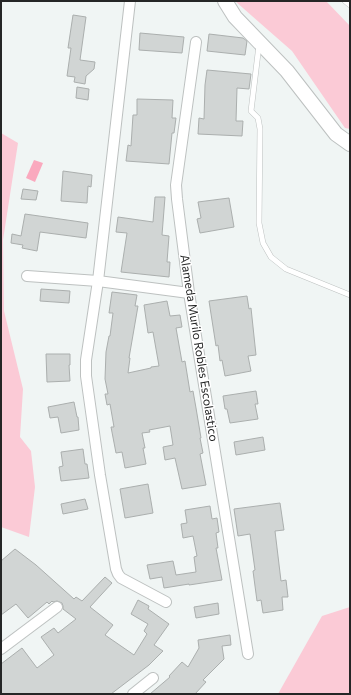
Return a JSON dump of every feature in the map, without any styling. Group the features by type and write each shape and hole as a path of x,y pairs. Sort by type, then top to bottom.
{"street":[{"path":"130,1 98,281 86,360 86,376 100,475 116,569 121,578 166,602"},
{"path":"225,1 235,17 287,72 336,134 350,144"},
{"name":"Alameda Murilo Robles Escolastico","path":"196,42 176,185 177,199 190,293 248,654"},
{"path":"27,276 98,281 190,293"},
{"path":"1,649 57,607"},
{"path":"133,694 153,678"}],"lane":[{"path":"345,1 350,5"},
{"path":"259,42 251,111 258,118 260,128 259,223 263,243 271,257 286,269 350,295"}],"shaded area":[{"path":"235,1 326,1 350,26 350,129 345,128 292,51"},
{"path":"1,133 18,143 3,240 4,311 23,389 20,437 31,451 35,487 29,537 1,527"},
{"path":"34,160 43,163 35,182 26,178"},
{"path":"350,607 350,694 278,694 322,616"}],"building":[{"path":"73,15 86,17 80,60 95,62 94,69 86,76 85,84 74,82 75,77 67,76 71,48 68,48"},
{"path":"140,33 184,37 182,53 139,50"},
{"path":"209,34 243,38 247,41 245,55 207,51"},
{"path":"207,70 251,74 249,89 237,88 236,121 243,121 242,136 198,134 199,118 204,119"},
{"path":"77,87 89,89 88,100 76,98"},
{"path":"137,99 173,100 172,118 176,118 174,133 172,133 169,164 126,161 128,145 131,146 133,115 137,115"},
{"path":"63,171 92,175 91,187 88,186 87,203 61,201"},
{"path":"23,189 38,191 36,200 21,199"},
{"path":"155,197 165,197 162,235 169,236 167,262 170,262 169,277 121,272 127,233 116,232 118,217 153,222"},
{"path":"229,198 234,227 200,233 197,219 201,218 198,202"},
{"path":"25,214 88,223 86,238 40,232 37,251 22,248 23,245 11,243 12,234 21,236"},
{"path":"41,289 70,291 69,303 40,301"},
{"path":"112,292 137,295 135,306 138,306 129,358 128,373 159,366 153,332 148,333 144,305 167,301 170,316 180,315 182,327 176,328 182,362 185,361 190,392 193,391 203,453 200,454 206,485 182,489 175,458 165,460 163,447 173,445 170,426 149,430 150,432 142,433 146,464 125,468 122,452 116,453 111,427 114,427 110,404 107,405 105,394 108,394 105,379 106,352 113,313 109,313"},
{"path":"247,296 249,309 251,308 256,355 248,356 251,371 225,376 222,360 220,361 218,345 216,346 209,301"},
{"path":"46,354 70,354 70,381 47,382"},
{"path":"256,391 258,404 255,404 258,419 230,423 227,409 225,409 223,396"},
{"path":"74,402 78,417 79,430 61,433 58,417 50,418 48,407"},
{"path":"263,437 265,450 236,455 234,442"},
{"path":"83,449 89,478 61,481 59,467 63,466 61,452"},
{"path":"148,484 153,513 125,518 120,489"},
{"path":"85,499 88,509 63,514 61,504"},
{"path":"280,503 284,530 275,531 281,581 286,580 288,597 282,597 283,610 263,613 261,600 257,601 253,571 255,570 250,534 238,536 234,509"},
{"path":"210,506 212,519 217,518 219,532 216,533 218,548 216,548 222,580 164,588 162,577 150,579 147,565 173,561 176,575 196,572 194,557 197,556 193,536 183,538 181,524 187,523 185,510"},
{"path":"15,549 36,565 74,599 76,597 82,601 105,577 112,583 90,607 113,625 105,635 134,655 147,634 144,631 148,624 131,614 138,600 149,606 148,609 169,624 154,645 163,651 149,665 111,694 1,694 1,664 22,648 37,668 54,655 41,637 54,628 58,633 76,619 63,609 62,603 57,601 52,601 49,604 47,602 28,618 16,604 1,615 1,561"},
{"path":"218,603 219,614 196,618 194,607"},
{"path":"230,635 231,645 222,646 224,659 203,680 206,682 195,694 150,694 170,677 169,676 182,662 188,667 199,648 198,640"}]}
